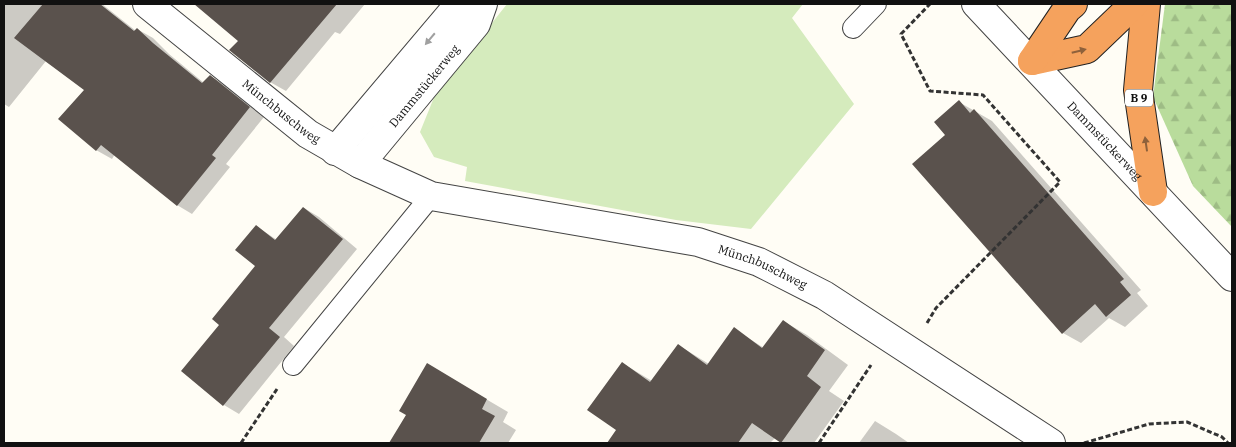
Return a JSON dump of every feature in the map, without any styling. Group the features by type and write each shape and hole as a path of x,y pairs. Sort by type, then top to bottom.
{"highway":[{"path":"1032,61 1067,9 1074,4"},
{"path":"1032,61 1087,49 1134,4"},
{"name":"B 9","path":"1146,4 1138,90 1153,192"}],"street":[{"name":"Münchbuschweg","path":"147,4 308,134 360,164 431,196 698,242 759,262 824,294 1051,443"},
{"name":"Dammstückerweg","path":"335,151 455,9 463,4"},
{"name":"Dammstückerweg","path":"360,164 476,24 483,4"},
{"name":"Dammstückerweg","path":"976,4 1032,61 1232,277"}],"lane":[{"path":"853,28 876,4"},
{"path":"293,365 431,196"}],"path":[{"path":"819,443 899,344 1060,182 982,95 930,91 901,34 930,4"},
{"path":"241,443 293,365"},
{"path":"1084,443 1149,424 1187,422 1222,437 1228,443"}],"green space":[{"path":"507,4 803,4 792,18 854,104 751,229 676,220 465,181 467,167 434,157 420,132 435,95"},
{"path":"1165,4 1232,4 1232,227 1193,186 1153,97"}],"building":[{"path":"43,4 100,4 134,31 137,28 202,83 210,75 250,107 212,155 216,158 177,206 101,145 96,151 58,119 84,90 14,38"},
{"path":"194,4 337,4 270,83 229,50 238,41"},
{"path":"959,100 970,113 974,109 1124,279 1120,282 1131,295 1106,317 1095,304 1062,334 912,164 945,135 934,122"},
{"path":"303,207 343,239 269,328 280,337 223,406 181,371 219,325 212,319 255,266 235,250 256,225 275,240"},
{"path":"783,320 825,350 807,376 821,387 781,443 752,423 738,443 607,443 616,430 587,410 622,362 650,382 678,344 707,365 734,327 762,348"},
{"path":"427,363 487,399 482,409 495,416 479,443 389,443 406,415 399,411"}]}
